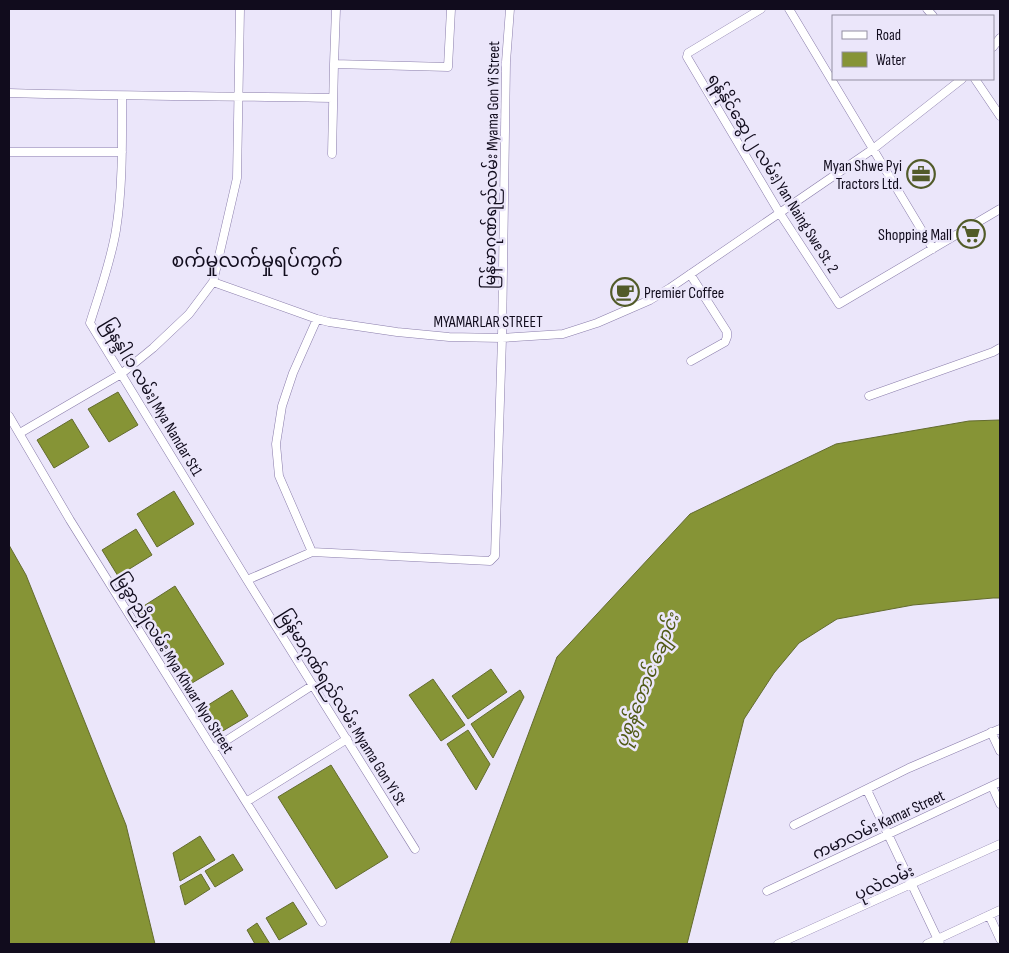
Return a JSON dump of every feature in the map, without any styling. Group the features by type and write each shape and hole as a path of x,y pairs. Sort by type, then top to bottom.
{"street":[{"path":"20,434 121,374 153,348 189,314 213,282 237,178 240,9"},
{"path":"332,154 336,9"},
{"path":"334,64 448,67 451,9"},
{"name":"မြန်မာဂုဏ်ရည်လမ်း Myama Gon Yi Street","path":"312,552 490,561 495,556 502,338 506,62 510,9"},
{"name":"ရန်နိုင်ဆွေ (၂ လမ်း) Yan Naing Swe St. 2","path":"760,9 688,54 687,57 779,212 839,304 933,249"},
{"path":"789,9 933,249 1000,209"},
{"path":"995,48 1000,38"},
{"name":"MYAMARLAR STREET","path":"213,282 317,319 397,332 449,337 502,338 563,334 597,323 650,300 872,149 961,80"},
{"path":"976,80 1000,116"},
{"path":"9,93 333,98"},
{"name":"မြနန္ဒါ (၁ လမ်း) Mya Nandar St1","path":"122,96 121,187 115,232 90,323 247,580"},
{"path":"9,152 122,152"},
{"path":"690,274 727,332 725,342 691,361"},
{"path":"247,580 312,552 279,476 276,444 282,406 293,373 317,319"},
{"path":"869,396 1000,348"},
{"name":"မြခွာညိုလမ်း Mya Khwar Nyo Street","path":"9,416 70,520 322,922"},
{"name":"မြန်မာဂုဏ်ရည်လမ်း Myama Gon Yi St","path":"247,580 415,849"},
{"path":"213,749 313,685"},
{"path":"794,825 909,768 1000,729"},
{"path":"991,732 1000,751"},
{"path":"246,802 347,739"},
{"name":"ကမာလမ်း Kamar Street","path":"767,891 1000,782"},
{"path":"992,786 1000,804"},
{"path":"867,790 939,942"},
{"name":"ပုလဲလမ်း","path":"778,944 1000,844"},
{"path":"927,944 939,942 1000,910"},
{"path":"989,915 1000,939"}],"water":[{"path":"118,392 138,425 109,442 88,409"},
{"path":"72,419 89,447 54,468 37,440"},
{"name":"ပုစွန်တောင် ချောင်း","path":"1000,420 1000,598 913,605 837,619 799,643 774,673 744,719 687,944 450,944 557,657 690,514 836,444 969,421"},
{"path":"174,491 194,524 157,547 137,514"},
{"path":"136,529 152,555 118,576 102,550"},
{"path":"9,545 26,575 126,825 155,944 9,944"},
{"path":"175,586 224,664 187,686 139,609"},
{"path":"491,669 507,692 468,719 452,696"},
{"path":"433,679 465,725 441,741 409,695"},
{"path":"232,690 248,716 221,732 205,707"},
{"path":"520,690 524,697 493,758 471,724"},
{"path":"468,730 490,764 476,790 447,744"},
{"path":"331,765 388,857 336,889 278,797"},
{"path":"200,836 215,860 180,881 173,853"},
{"path":"233,854 243,870 215,887 205,871"},
{"path":"201,874 210,889 185,905 180,886"},
{"path":"293,902 307,924 279,940 266,918"},
{"path":"257,923 270,944 255,944 247,930"}],"place":[{"name":"Myan Shwe Pyi Tractors Ltd.","path":"921,174"},
{"name":"Shopping Mall","path":"971,234"},
{"name":"Premier Coffee","path":"625,292"}],"district":[{"name":"စက်မှုလက်မှုရပ်ကွက်","path":"257,260"}]}
